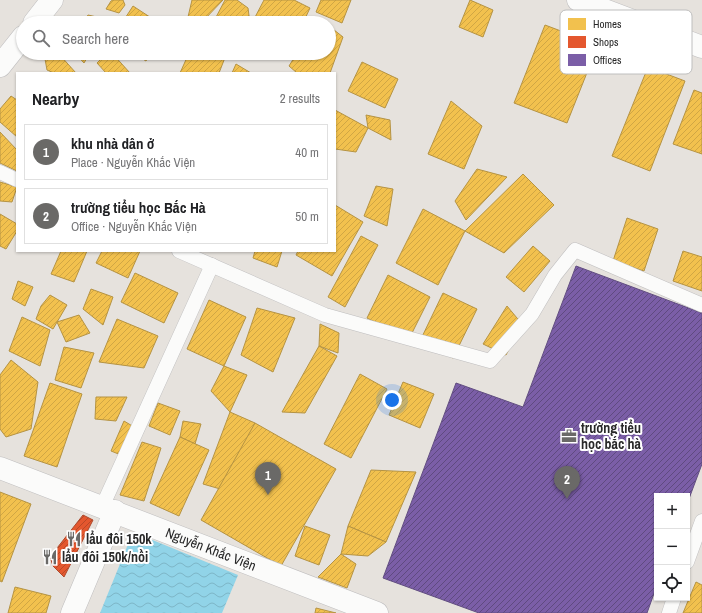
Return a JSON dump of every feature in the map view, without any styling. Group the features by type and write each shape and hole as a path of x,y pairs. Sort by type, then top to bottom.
{"street":[{"path":"39,16 52,0"},
{"path":"578,0 604,10"},
{"path":"692,43 702,47"},
{"path":"0,66 16,46"},
{"name":"Nguyễn Khắc Viện","path":"0,468 377,613"},
{"path":"72,613 109,509"}],"lane":[{"path":"0,172 16,180"},
{"path":"181,252 325,315 490,361 532,314 555,275 575,250 702,305"},
{"path":"109,509 212,265"},
{"path":"690,554 702,521"},
{"path":"669,613 673,601"}],"water":[{"path":"133,532 238,575 222,613 100,613"}],"building: Homes":[{"path":"113,0 123,0 125,5 119,13 106,9"},
{"path":"192,0 223,0 208,16 188,16"},
{"path":"225,0 237,0 248,8 249,16 217,16"},
{"path":"264,0 294,0 310,8 306,16 256,16"},
{"path":"321,0 351,0 342,23 336,20 336,16 325,16 316,12"},
{"path":"470,0 493,10 483,37 459,27"},
{"path":"133,6 148,16 127,16"},
{"path":"545,25 560,31 560,74 586,74 567,123 514,103"},
{"path":"336,32 343,37 336,56"},
{"path":"45,60 64,60 75,72 52,72 47,70"},
{"path":"100,60 118,60 129,72 105,72 97,63"},
{"path":"186,60 224,60 219,72 180,72"},
{"path":"293,60 335,60 330,72 296,72 289,66"},
{"path":"362,62 398,79 385,108 348,91"},
{"path":"236,64 249,72 232,72"},
{"path":"645,74 666,74 685,81 650,171 612,156"},
{"path":"694,90 702,93 702,154 673,144"},
{"path":"11,96 16,99 16,136 0,122 0,109"},
{"path":"451,101 482,126 464,169 428,154"},
{"path":"336,111 368,128 356,152 336,149"},
{"path":"366,115 390,120 391,140 368,128"},
{"path":"0,132 16,149 16,171 0,163"},
{"path":"477,169 507,177 466,220 455,201"},
{"path":"523,174 554,205 504,253 465,231"},
{"path":"0,182 16,187 12,202 0,201"},
{"path":"376,186 393,189 387,226 364,216"},
{"path":"336,206 363,222 332,276 296,255 298,252 336,252"},
{"path":"423,209 465,231 438,285 396,263"},
{"path":"0,214 16,223 16,233 6,249 0,246"},
{"path":"627,218 658,229 644,271 613,261"},
{"path":"361,236 378,245 345,307 328,297"},
{"path":"533,246 550,261 524,292 506,277"},
{"path":"683,251 702,257 702,291 673,281"},
{"path":"61,252 87,252 74,282 51,274"},
{"path":"102,252 140,252 128,278 96,263"},
{"path":"255,252 282,252 277,267 253,258"},
{"path":"135,273 178,293 164,323 121,302"},
{"path":"388,275 430,297 409,339 367,318"},
{"path":"18,281 33,287 25,306 12,299"},
{"path":"91,289 113,297 103,325 83,309"},
{"path":"443,293 477,309 453,358 420,341"},
{"path":"50,295 67,305 53,329 36,319 41,306"},
{"path":"209,300 246,317 224,366 187,349"},
{"path":"507,306 522,324 506,355 483,344"},
{"path":"257,308 295,318 273,372 241,355"},
{"path":"79,315 90,333 66,342 57,322"},
{"path":"22,317 50,330 40,366 9,351"},
{"path":"117,319 158,336 144,368 99,362"},
{"path":"320,324 339,333 338,353 319,346"},
{"path":"319,346 337,356 305,413 282,412"},
{"path":"64,347 94,353 81,388 55,380"},
{"path":"11,360 38,382 31,429 6,437 0,429 0,375"},
{"path":"224,366 247,375 230,412 211,391"},
{"path":"360,374 387,389 351,458 324,444"},
{"path":"403,382 434,394 420,428 389,415"},
{"path":"50,383 82,394 57,467 24,456"},
{"path":"96,397 127,397 116,421 95,419"},
{"path":"158,403 180,411 170,435 149,426"},
{"path":"230,412 255,423 234,493 203,484"},
{"path":"124,421 134,427 121,455 111,451"},
{"path":"183,421 201,424 195,444 180,437"},
{"path":"255,423 336,469 281,566 201,520"},
{"path":"180,437 209,450 179,516 150,503"},
{"path":"142,442 161,448 144,501 120,495"},
{"path":"371,470 416,472 386,542 348,526"},
{"path":"0,492 31,504 2,582 0,581"},
{"path":"305,526 330,535 319,565 295,556"},
{"path":"348,526 386,542 368,556 341,554"},
{"path":"341,554 356,564 347,588 318,577"},
{"path":"696,582 702,585 702,613 683,613 688,601 690,601 690,596"},
{"path":"15,587 51,596 46,613 8,613"},
{"path":"316,608 336,613 315,613"}],"building: Shops":[{"name":"lẩu đôi 150k","path":"83,515 93,520 64,577 53,566 50,557"}],"building: Offices":[{"name":"trường tiểu học bắc hà","path":"576,266 702,313 702,464 690,496 690,493 654,493 654,593 647,613 479,613 383,578 456,383 523,407"}],"place":[{"name":"trường tiểu học bắc hà","path":"569,436"},
{"name":"khu nhà dân ở","path":"268,495"},
{"name":"trường tiểu học Bắc Hà","path":"567,499"},
{"name":"lẩu đôi 150k","path":"74,539"},
{"name":"lẩu đôi 150k/nồi","path":"50,557"}]}
